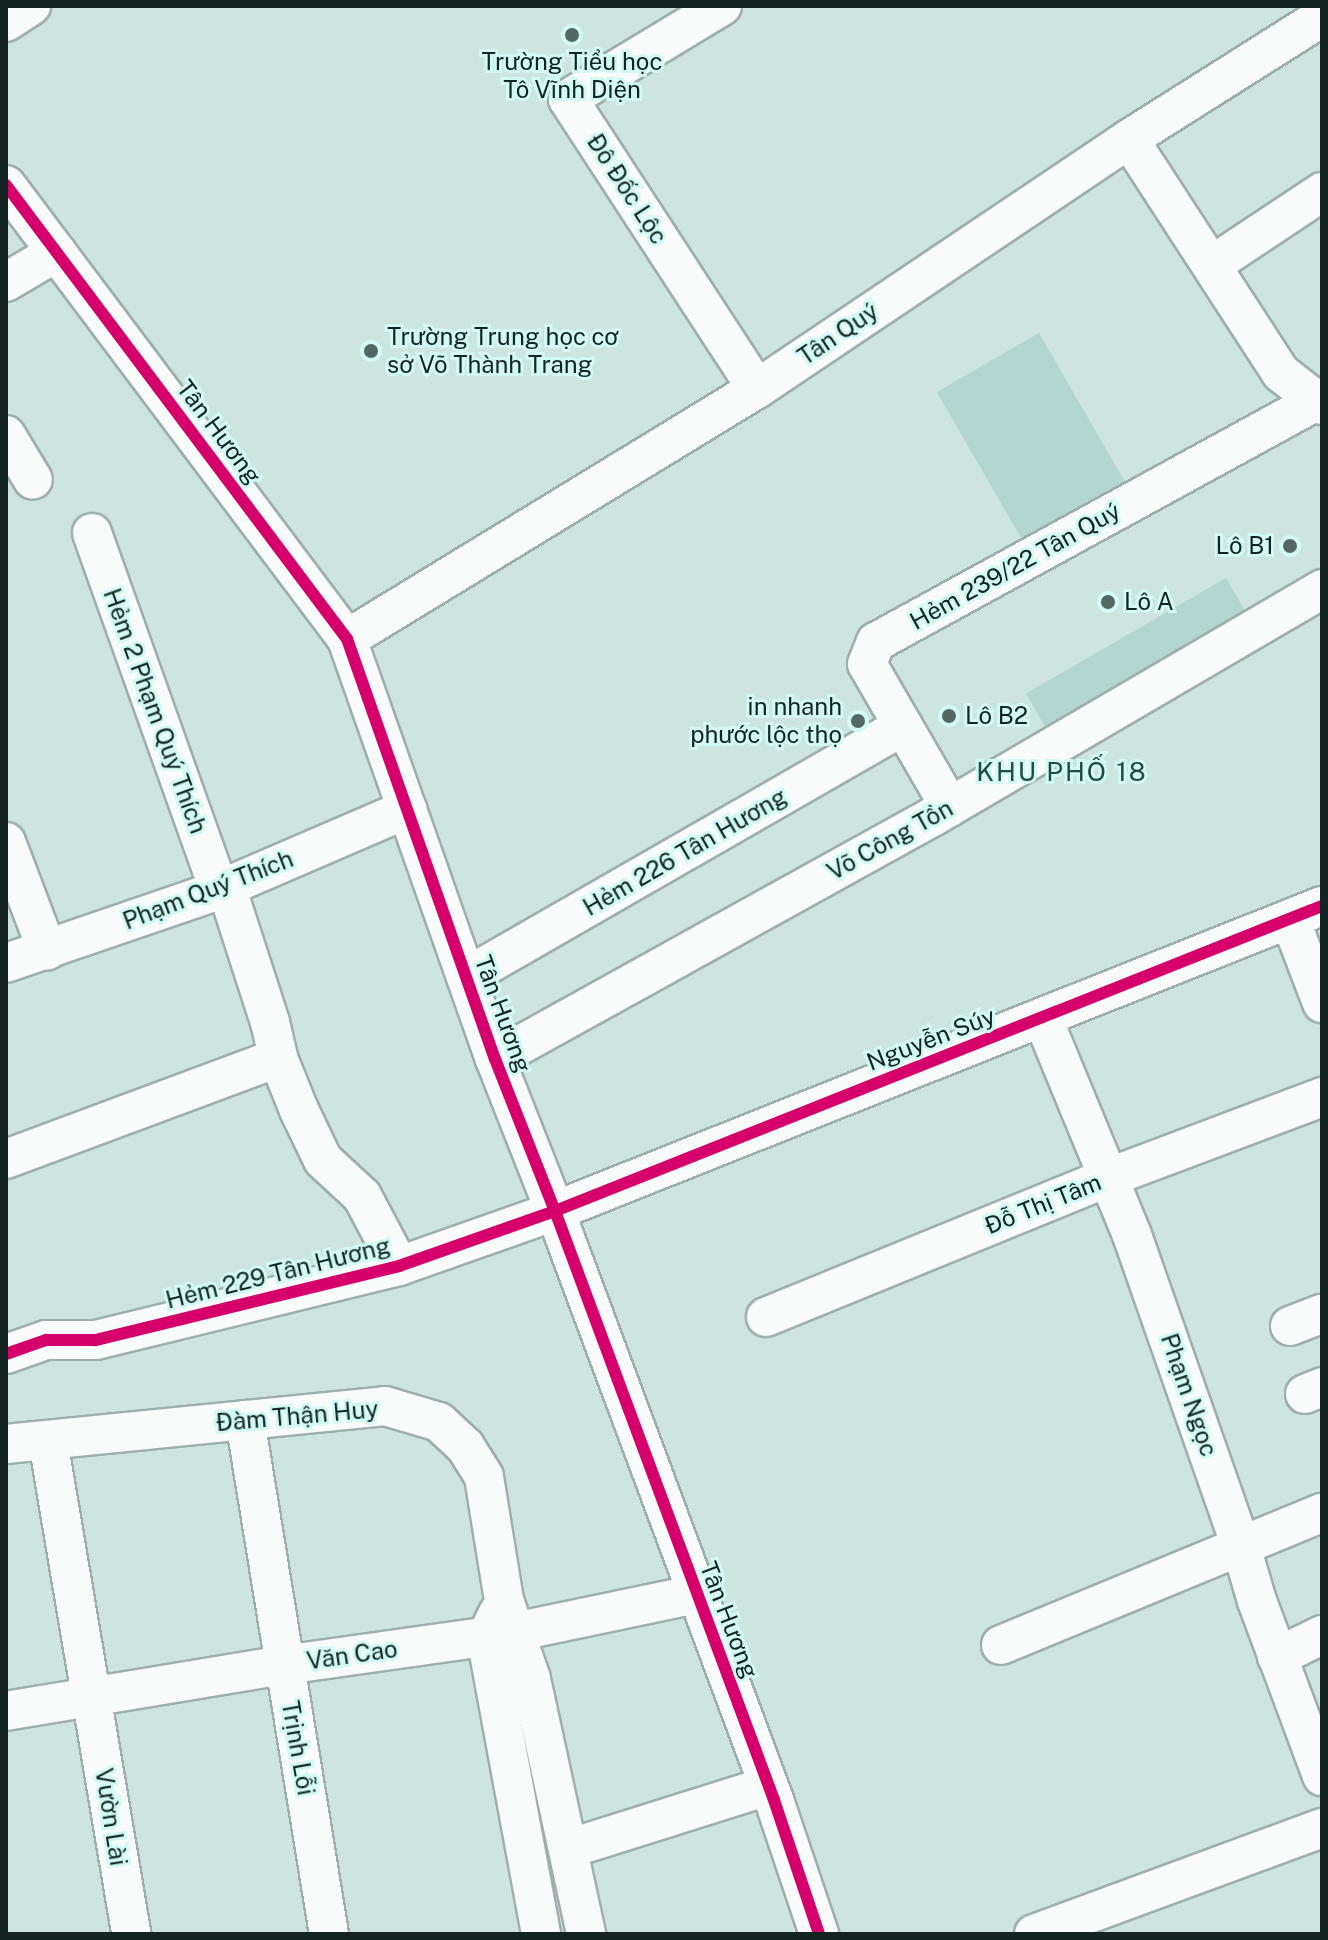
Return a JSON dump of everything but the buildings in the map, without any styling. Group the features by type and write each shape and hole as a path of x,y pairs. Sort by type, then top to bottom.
{"street":[{"path":"6,22 31,6"},
{"name":"Đô Đốc Lộc","path":"722,6 568,99 757,389"},
{"name":"Tân Quý","path":"347,639 757,389 1129,139 1322,17"},
{"path":"1129,139 1281,373 1321,401"},
{"name":"Tân Hương","path":"6,185 347,639 495,1059 555,1211 768,1786 819,1934"},
{"path":"1212,265 1322,192"},
{"path":"6,282 57,252"},
{"name":"Hẻm 239/22 Tân Quý","path":"950,807 867,664 876,642 1321,401"},
{"path":"6,435 33,480"},
{"name":"Hẻm 2 Phạm Quý Thích","path":"92,533 223,888 270,1022 278,1058 323,1160 362,1196 399,1266"},
{"name":"Võ Công Tồn","path":"495,1059 950,807 1322,589"},
{"name":"Hẻm 226 Tân Hương","path":"466,977 903,726"},
{"name":"Phạm Quý Thích","path":"6,963 223,888 407,809"},
{"path":"6,842 47,950"},
{"path":"1306,912 1322,1003"},
{"name":"Nguyễn Súy","path":"555,1211 1306,912"},
{"name":"Phạm Ngọc","path":"1043,1019 1132,1235 1277,1657 1322,1776"},
{"path":"6,1159 278,1058"},
{"name":"Đỗ Thị Tâm","path":"766,1317 1107,1178 1322,1097"},
{"name":"Hẻm 229 Tân Hương","path":"6,1354 46,1340 96,1340 399,1266 555,1211"},
{"name":"Đàm Thận Huy","path":"6,1444 385,1406 439,1422 465,1446 484,1477 541,1934"},
{"name":"Trịnh Lỗi","path":"245,1420 329,1934"},
{"name":"Vườn Lài","path":"48,1441 131,1934"},
{"path":"1001,1645 1242,1549 1322,1513"},
{"name":"Văn Cao","path":"6,1711 284,1665 503,1622 696,1594"},
{"name":"Đàm Thận Huy","path":"503,1622 531,1679 586,1934"},
{"path":"1277,1657 1322,1635"},
{"path":"568,1849 768,1786"},
{"path":"1034,1934 1322,1828"}],"green space":[{"path":"1039,333 1126,484 1024,543 937,392"},
{"path":"1226,578 1249,618 1049,733 1026,694"}],"cycle path":[{"path":"6,185 347,639 495,1059 555,1211 774,1800 819,1934"},
{"path":"6,1354 46,1340 96,1340 399,1266 555,1211 1322,906"}],"place":[{"name":"Trường Tiểu học Tô Vĩnh Diện","path":"572,35"},
{"name":"Trường Trung học cơ sở Võ Thành Trang","path":"371,351"},
{"name":"Lô B1","path":"1290,546"},
{"name":"Lô A","path":"1108,602"},
{"name":"Lô B2","path":"949,716"},
{"name":"in nhanh phước lộc thọ","path":"858,721"}],"district":[{"name":"KHU PHỐ 18","path":"1062,772"}]}
